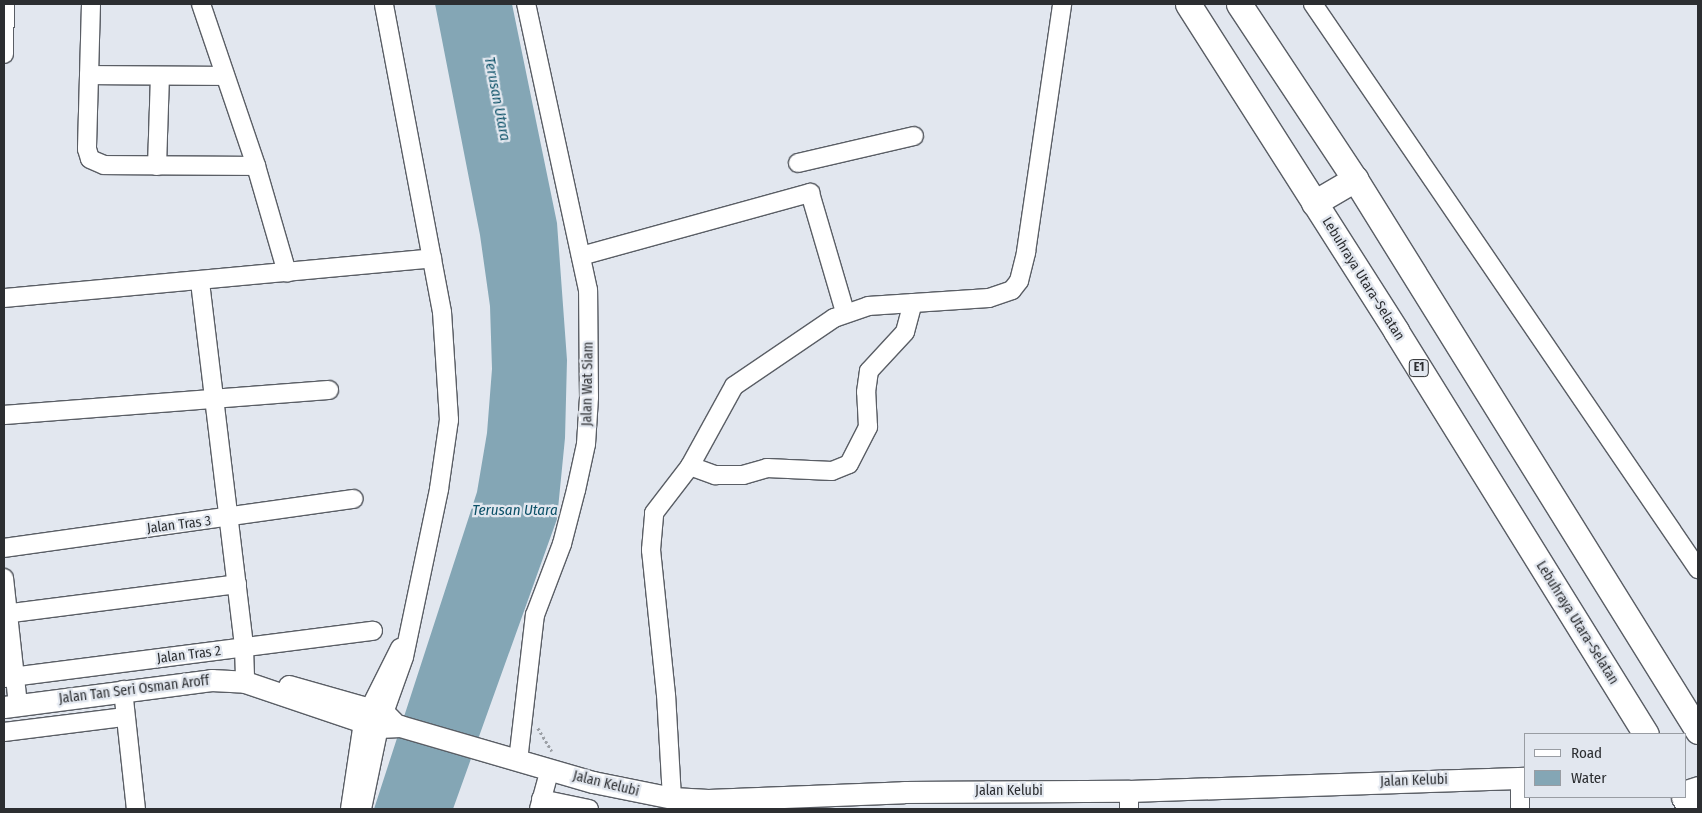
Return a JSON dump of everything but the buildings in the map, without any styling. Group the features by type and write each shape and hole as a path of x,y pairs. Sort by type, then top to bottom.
{"highway":[{"name":"Lebuhraya Utara–Selatan","path":"1188,4 1645,733"},
{"path":"1239,4 1356,179 1698,731"},
{"path":"1314,203 1356,179"},
{"path":"1685,798 1692,809"}],"main road":[{"name":"Jalan Tan Seri Osman Aroff","path":"11,706 211,680 255,685 382,720 508,758"},
{"name":"Jalan Kelubi","path":"508,758 632,791 708,805 904,792 1129,800 1523,778"}],"street":[{"path":"4,54 5,4"},
{"path":"91,4 87,156 104,165 256,166"},
{"path":"201,4 256,166 287,273"},
{"path":"362,809 382,720 406,636 439,489 449,420 447,360 432,258 384,4"},
{"name":"Jalan Wat Siam","path":"508,758 525,708 535,614 562,544 586,437 588,290 526,4"},
{"path":"672,798 652,522 660,503 690,466 734,386 845,312 913,303 995,297 1012,290 1019,281 1062,4"},
{"path":"1313,4 1698,569"},
{"path":"89,75 224,76"},
{"path":"157,166 160,76"},
{"path":"798,163 914,136"},
{"path":"581,256 810,194 845,312"},
{"path":"4,298 200,282 432,258"},
{"path":"200,282 244,648 255,685"},
{"path":"690,466 715,475 742,475 767,468 832,471 849,464 868,428 866,392 870,371 905,332 913,303"},
{"path":"4,415 330,390"},
{"name":"Jalan Tras 3","path":"4,548 230,519 354,499"},
{"path":"4,578 11,706"},
{"path":"6,614 237,584"},
{"name":"Jalan Tras 2","path":"10,677 373,631"},
{"path":"123,690 136,809"},
{"path":"4,732 125,716"},
{"path":"350,809 382,720"},
{"path":"550,769 540,804 589,809"},
{"path":"1520,809 1523,778"}],"path":[{"path":"525,708 552,752 550,769"}],"water":[{"name":"Terusan Utara","path":"435,4 512,4 557,223 567,360 565,438 557,519 453,809 374,809 477,492 487,433 492,369 490,306 480,235"}]}
